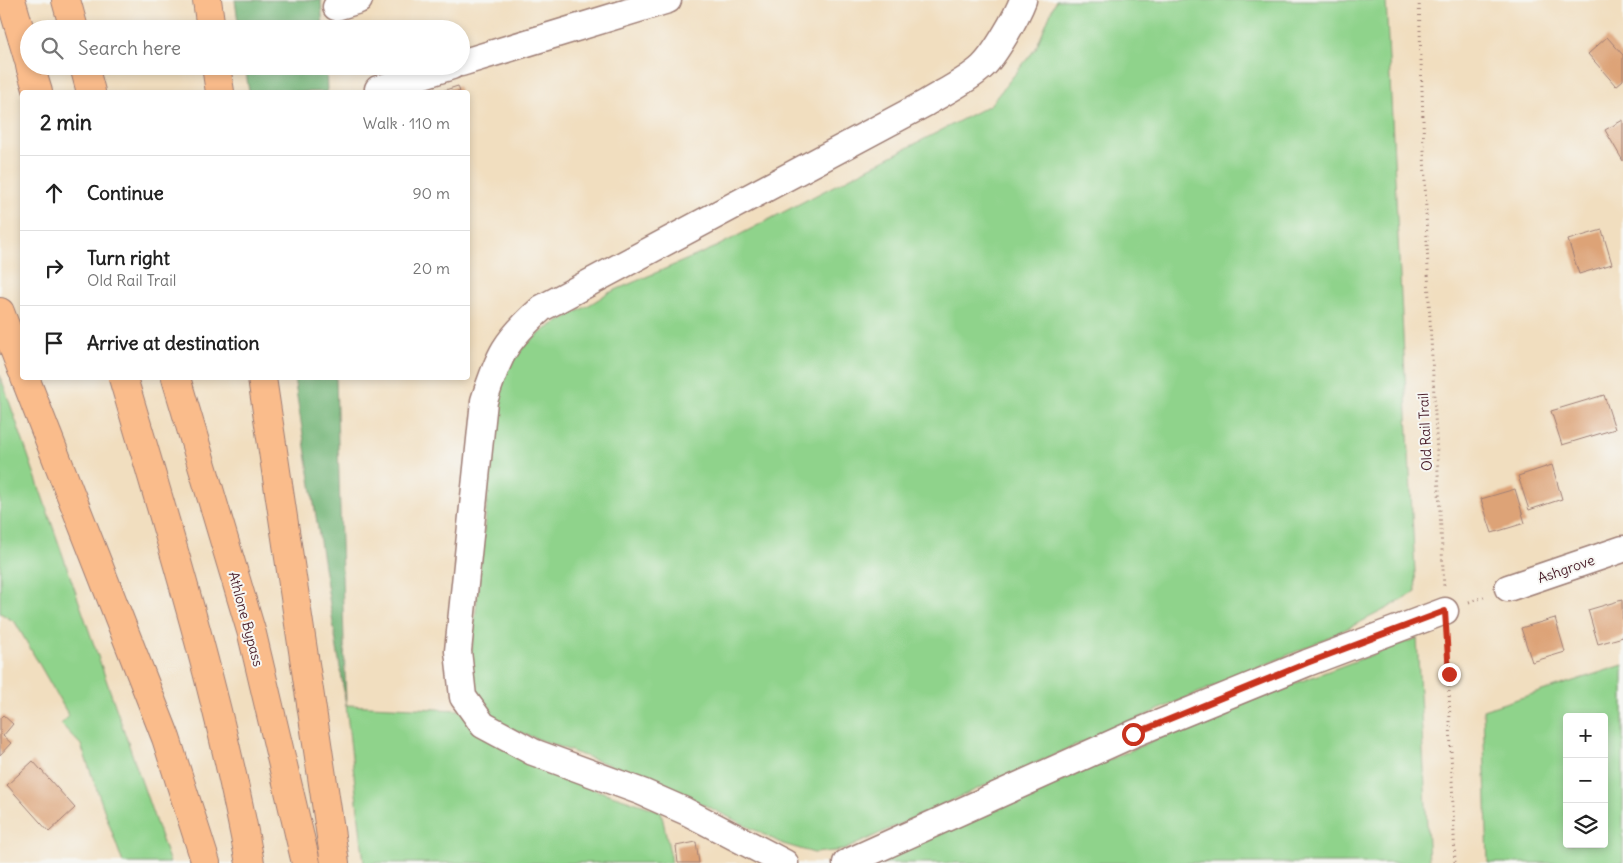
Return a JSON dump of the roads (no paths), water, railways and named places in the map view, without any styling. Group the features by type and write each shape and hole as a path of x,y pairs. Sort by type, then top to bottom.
{"highway":[{"path":"11,0 20,30"},
{"path":"66,0 72,20"},
{"path":"207,0 210,20"},
{"path":"33,75 37,90"},
{"path":"86,75 90,90"},
{"path":"217,75 220,90"},
{"path":"0,312 20,365"},
{"path":"26,380 166,738 206,863"},
{"path":"124,380 199,644 250,863"},
{"name":"Athlone Bypass","path":"177,380 252,634 306,863"},
{"path":"262,380 335,863"}],"street":[{"path":"470,60 596,10 668,0"},
{"path":"785,863 668,803 533,752 483,725 471,709 461,689 458,651 484,401 505,345 542,308 926,103 978,70 987,60 1018,13 1023,0"},
{"path":"378,89 423,75"},
{"name":"Ashgrove","path":"1508,588 1623,549"},
{"path":"846,863 1133,734 1307,663 1445,611"}]}
